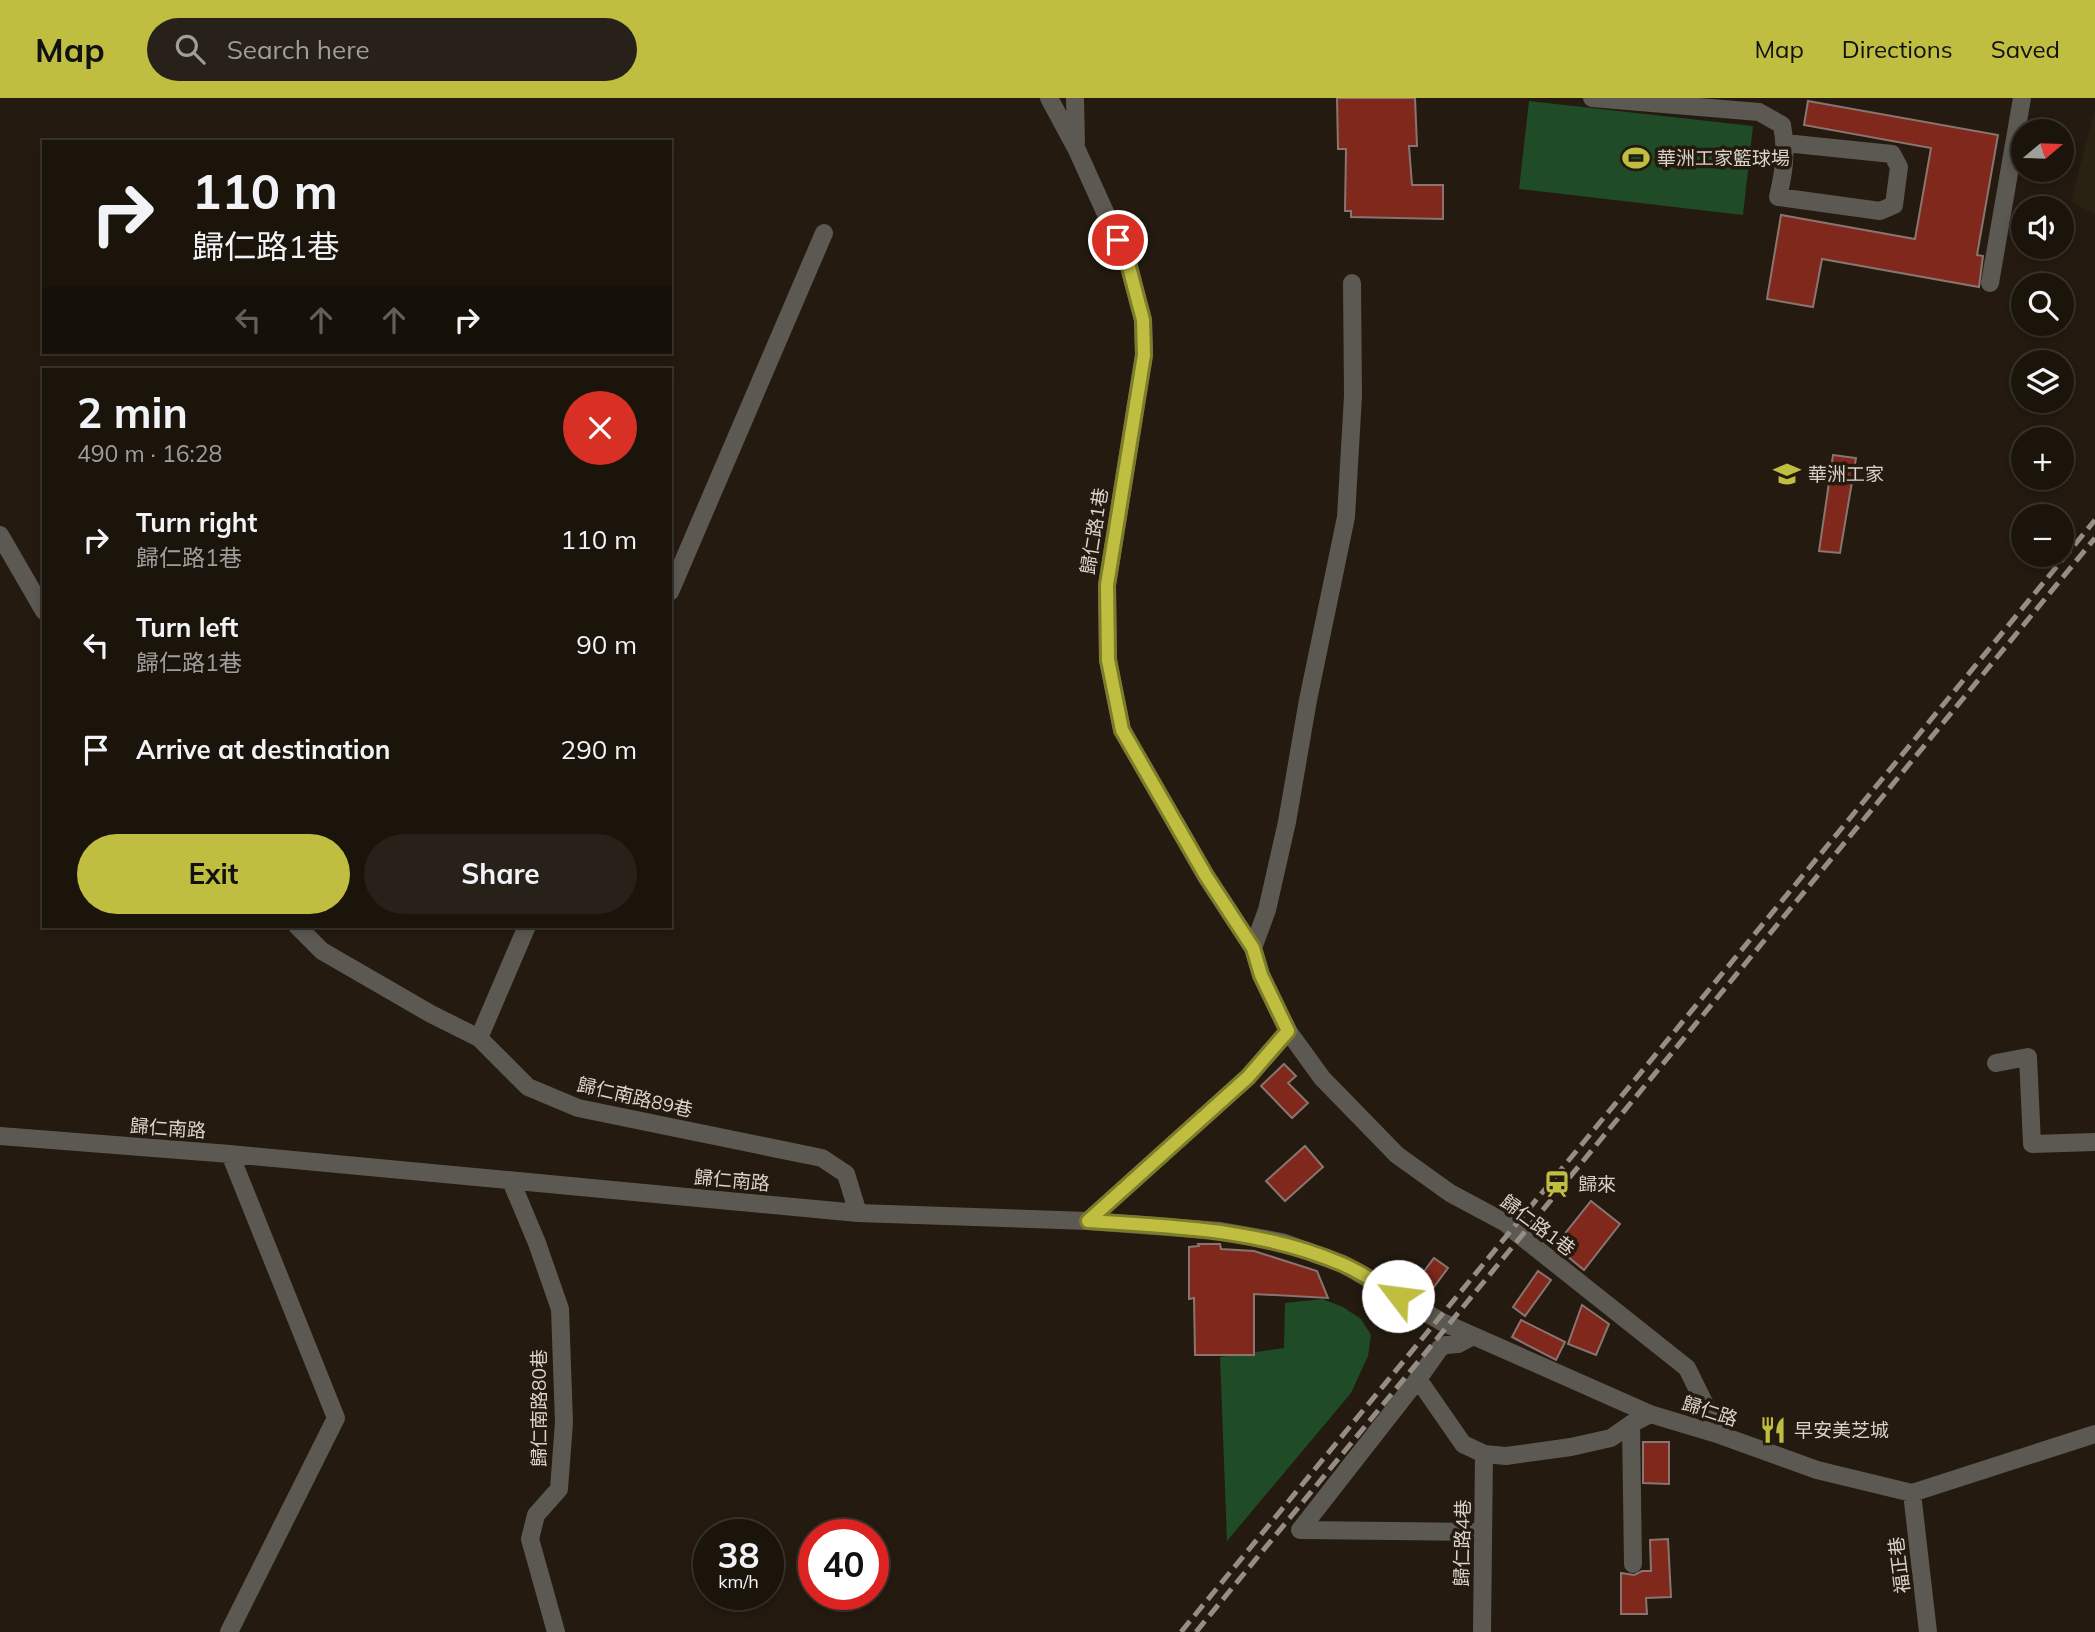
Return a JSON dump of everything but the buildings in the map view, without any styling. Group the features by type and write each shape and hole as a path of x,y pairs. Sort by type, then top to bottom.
{"street":[{"name":"歸仁路1巷","path":"1049,98 1077,150 1128,263 1143,320 1144,355 1107,585 1108,660 1122,730 1206,876 1253,948 1261,975 1288,1031 1322,1079 1396,1155 1450,1193 1506,1223 1688,1368 1720,1435"},
{"path":"1075,98 1077,150"},
{"path":"1591,98 1759,112 1782,125 1785,143 1784,171 1778,197 1880,211 1894,205 1899,167 1892,154 1785,143"},
{"path":"1990,284 2022,98"},
{"path":"672,587 824,233"},
{"path":"1253,948 1267,910 1287,822 1308,700 1346,517 1353,396 1352,283"},
{"path":"0,535 42,608"},
{"name":"歸仁南路89巷","path":"299,928 322,951 479,1038 528,1087 578,1108 822,1158 846,1174 858,1213"},
{"path":"479,1038 526,928"},
{"path":"1088,1221 1248,1077 1288,1031"},
{"path":"1996,1063 2028,1056 2032,1144 2095,1142"},
{"name":"歸仁南路","path":"0,1136 230,1154 858,1213 1088,1221 1221,1231 1282,1242 1343,1264 1442,1322"},
{"path":"229,1632 336,1418 230,1154"},
{"name":"歸仁南路80巷","path":"511,1181 537,1243 560,1309 564,1422 559,1489 536,1515 530,1539 556,1632"},
{"name":"歸仁路","path":"1442,1322 1650,1414 1720,1435 1817,1470 1912,1493"},
{"path":"1473,1336 1462,1343 1440,1348 1419,1379 1300,1530 1483,1532"},
{"path":"1419,1379 1463,1444 1484,1454 1506,1456 1571,1447 1611,1438 1650,1414"},
{"path":"1631,1424 1633,1564"},
{"path":"1912,1493 2095,1434"},
{"name":"歸仁路4巷","path":"1482,1632 1484,1454"},
{"name":"福正巷","path":"1912,1493 1928,1632"}],"shaded area":[{"path":"2095,110 2095,215 2074,203 2072,196"}],"green space":[{"name":"華洲工家籃球場","path":"1529,101 1753,126 1743,215 1519,189"},
{"path":"1322,1299 1343,1307 1361,1319 1371,1335 1368,1356 1351,1393 1227,1541 1220,1357 1284,1348 1285,1303"}],"railway":[{"path":"1181,1632 2095,520"},
{"path":"1196,1632 2095,538"}],"place":[{"name":"華洲工家籃球場","path":"1636,158"},
{"name":"華洲工家","path":"1787,474"},
{"name":"歸來","path":"1557,1184"},
{"name":"早安美芝城","path":"1773,1430"}],"route":[{"path":"1118,240 1128,263 1143,320 1144,355 1107,585 1108,660 1122,730 1206,876 1253,948 1261,975 1288,1031 1248,1077 1088,1221 1221,1231 1282,1242 1343,1264 1398,1296"}]}
